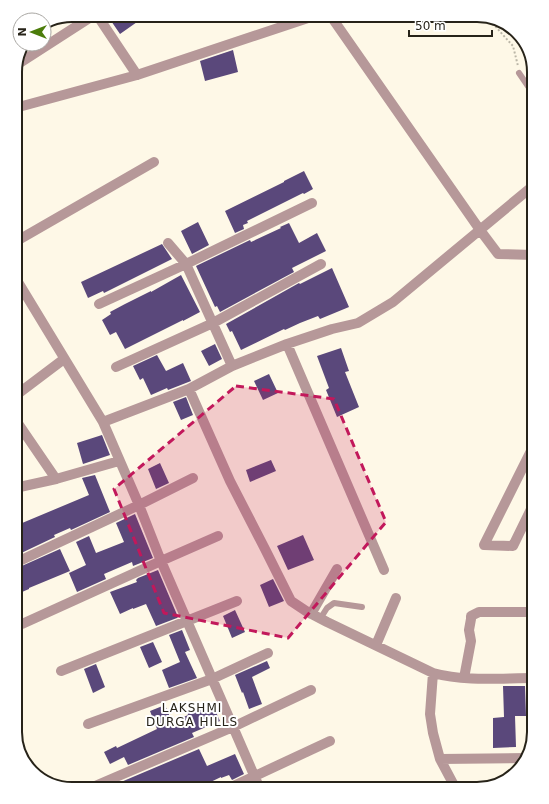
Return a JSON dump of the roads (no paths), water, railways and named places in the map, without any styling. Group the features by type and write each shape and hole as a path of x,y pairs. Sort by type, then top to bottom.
{"street":[{"path":"24,60 85,22"},
{"path":"101,22 137,75"},
{"path":"22,106 137,75 296,22"},
{"path":"335,22 498,254 527,254"},
{"path":"22,238 154,162"},
{"path":"103,422 189,389 232,366 287,344 332,328 358,323 393,302 527,191"},
{"path":"99,304 312,203"},
{"path":"168,243 186,264 232,366"},
{"path":"116,367 213,323 322,264"},
{"path":"22,289 103,422 256,782"},
{"path":"287,344 384,570"},
{"path":"22,391 64,358"},
{"path":"189,389 230,481 291,601 316,616 433,673 447,677 464,678 527,678"},
{"path":"22,429 56,478"},
{"path":"527,460 484,545 513,546 527,517"},
{"path":"22,486 119,461"},
{"path":"22,560 193,478"},
{"path":"22,624 161,560 218,536"},
{"path":"316,616 337,569"},
{"path":"376,645 396,598"},
{"path":"62,672 237,601"},
{"path":"464,678 472,641 470,630 472,620 471,616 479,612 527,612"},
{"path":"88,724 212,679 268,653"},
{"path":"433,673 430,714 433,733 440,759 452,782"},
{"path":"104,782 233,727 311,690"},
{"path":"243,782 330,741"},
{"path":"440,759 519,758"}],"lane":[{"path":"519,73 527,85"},
{"path":"316,616 334,603 362,606"}],"district":[{"name":"LAKSHMI DURGA HILLS","path":"192,715"}]}
